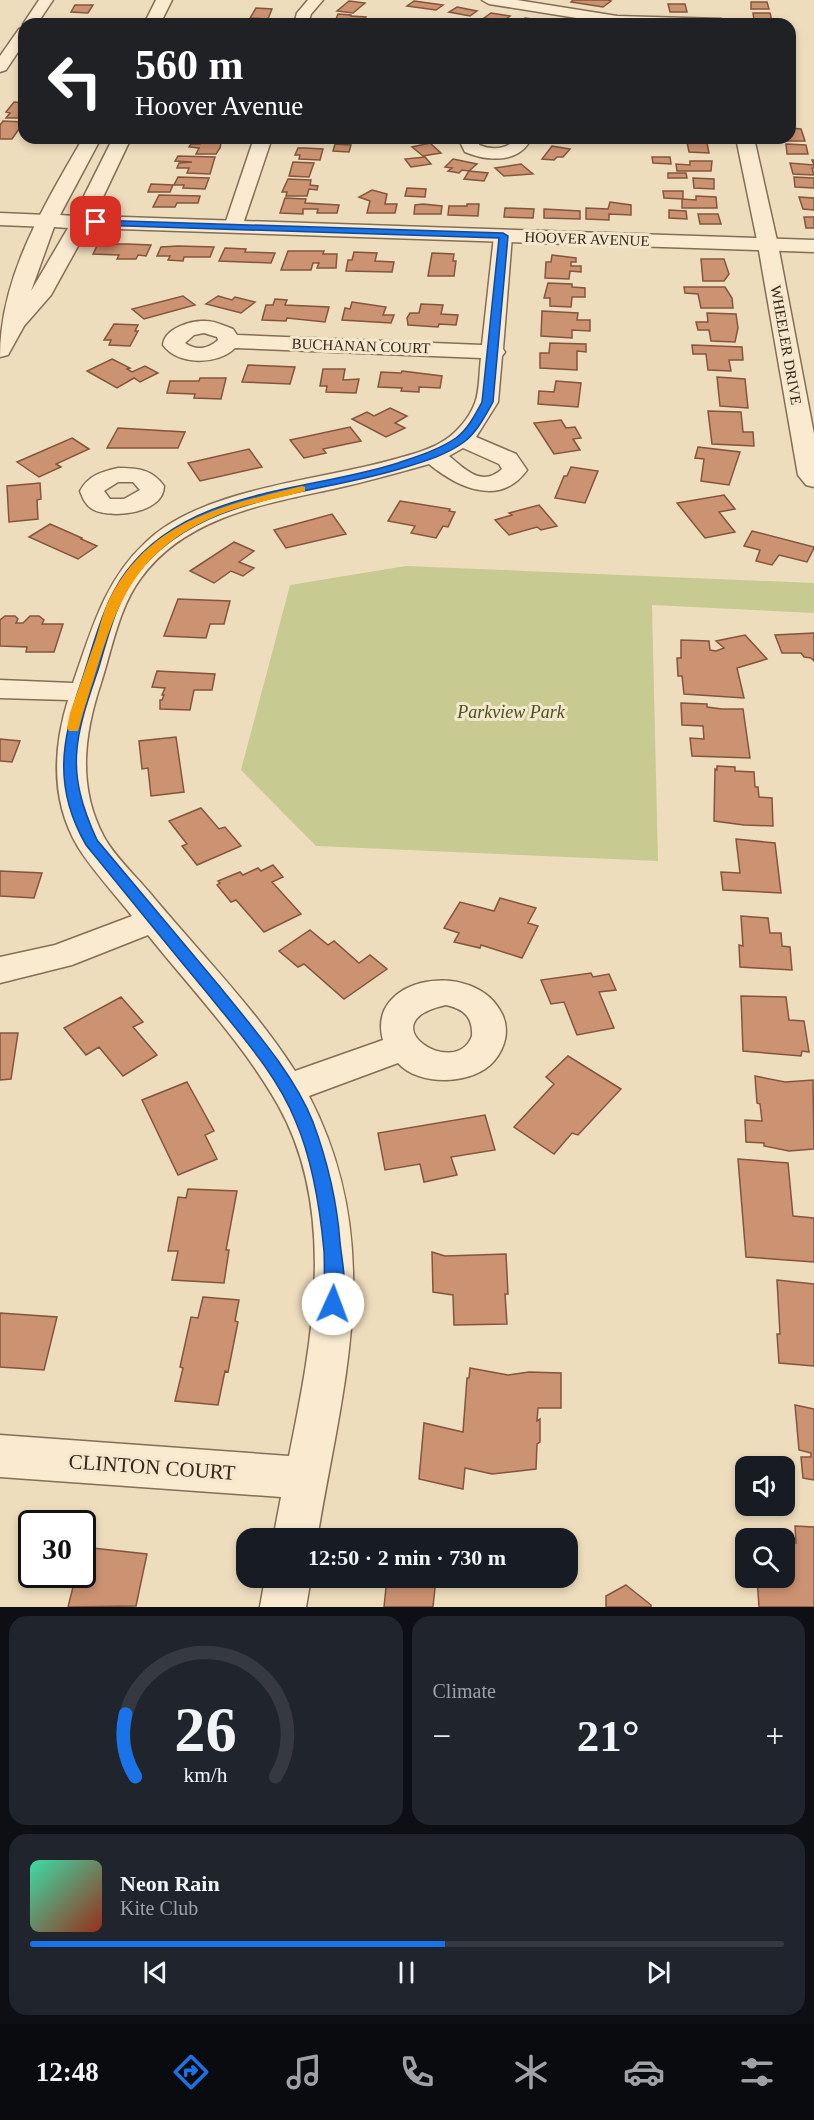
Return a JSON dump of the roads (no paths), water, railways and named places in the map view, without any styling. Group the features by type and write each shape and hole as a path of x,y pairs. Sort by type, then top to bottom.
{"street":[{"path":"34,18 46,0"},
{"path":"155,18 164,0"},
{"path":"303,18 304,13 316,0"},
{"path":"489,0 604,18"},
{"path":"0,67 18,41"},
{"path":"14,323 17,294 27,264 89,144"},
{"path":"0,350 14,323 40,295 82,222 119,144"},
{"path":"233,227 261,144"},
{"path":"470,144 471,148 490,153 506,152 519,144"},
{"name":"WHEELER DRIVE","path":"746,144 768,245 810,475 810,491"},
{"name":"HOOVER AVENUE","path":"0,219 814,246"},
{"path":"297,1528 330,1350 335,1281 330,1218 318,1163 304,1121 287,1089 254,1040 91,842 77,810 70,779 70,746 83,693 115,602 131,574 146,555 166,538 213,513 243,503 384,471 433,455 461,439 477,421 488,402 503,236"},
{"name":"BUCHANAN COURT","path":"229,341 494,352"},
{"path":"433,455 456,475 470,483 490,485 506,481 515,470 508,459 461,439"},
{"path":"143,501 186,526"},
{"path":"0,689 83,693"},
{"path":"0,970 60,956 154,920"},
{"path":"287,1089 401,1048"},
{"name":"CLINTON COURT","path":"0,1456 305,1478"},
{"path":"283,1607 286,1588"}],"park label":[{"name":"Parkview Park","path":"511,712"}]}
